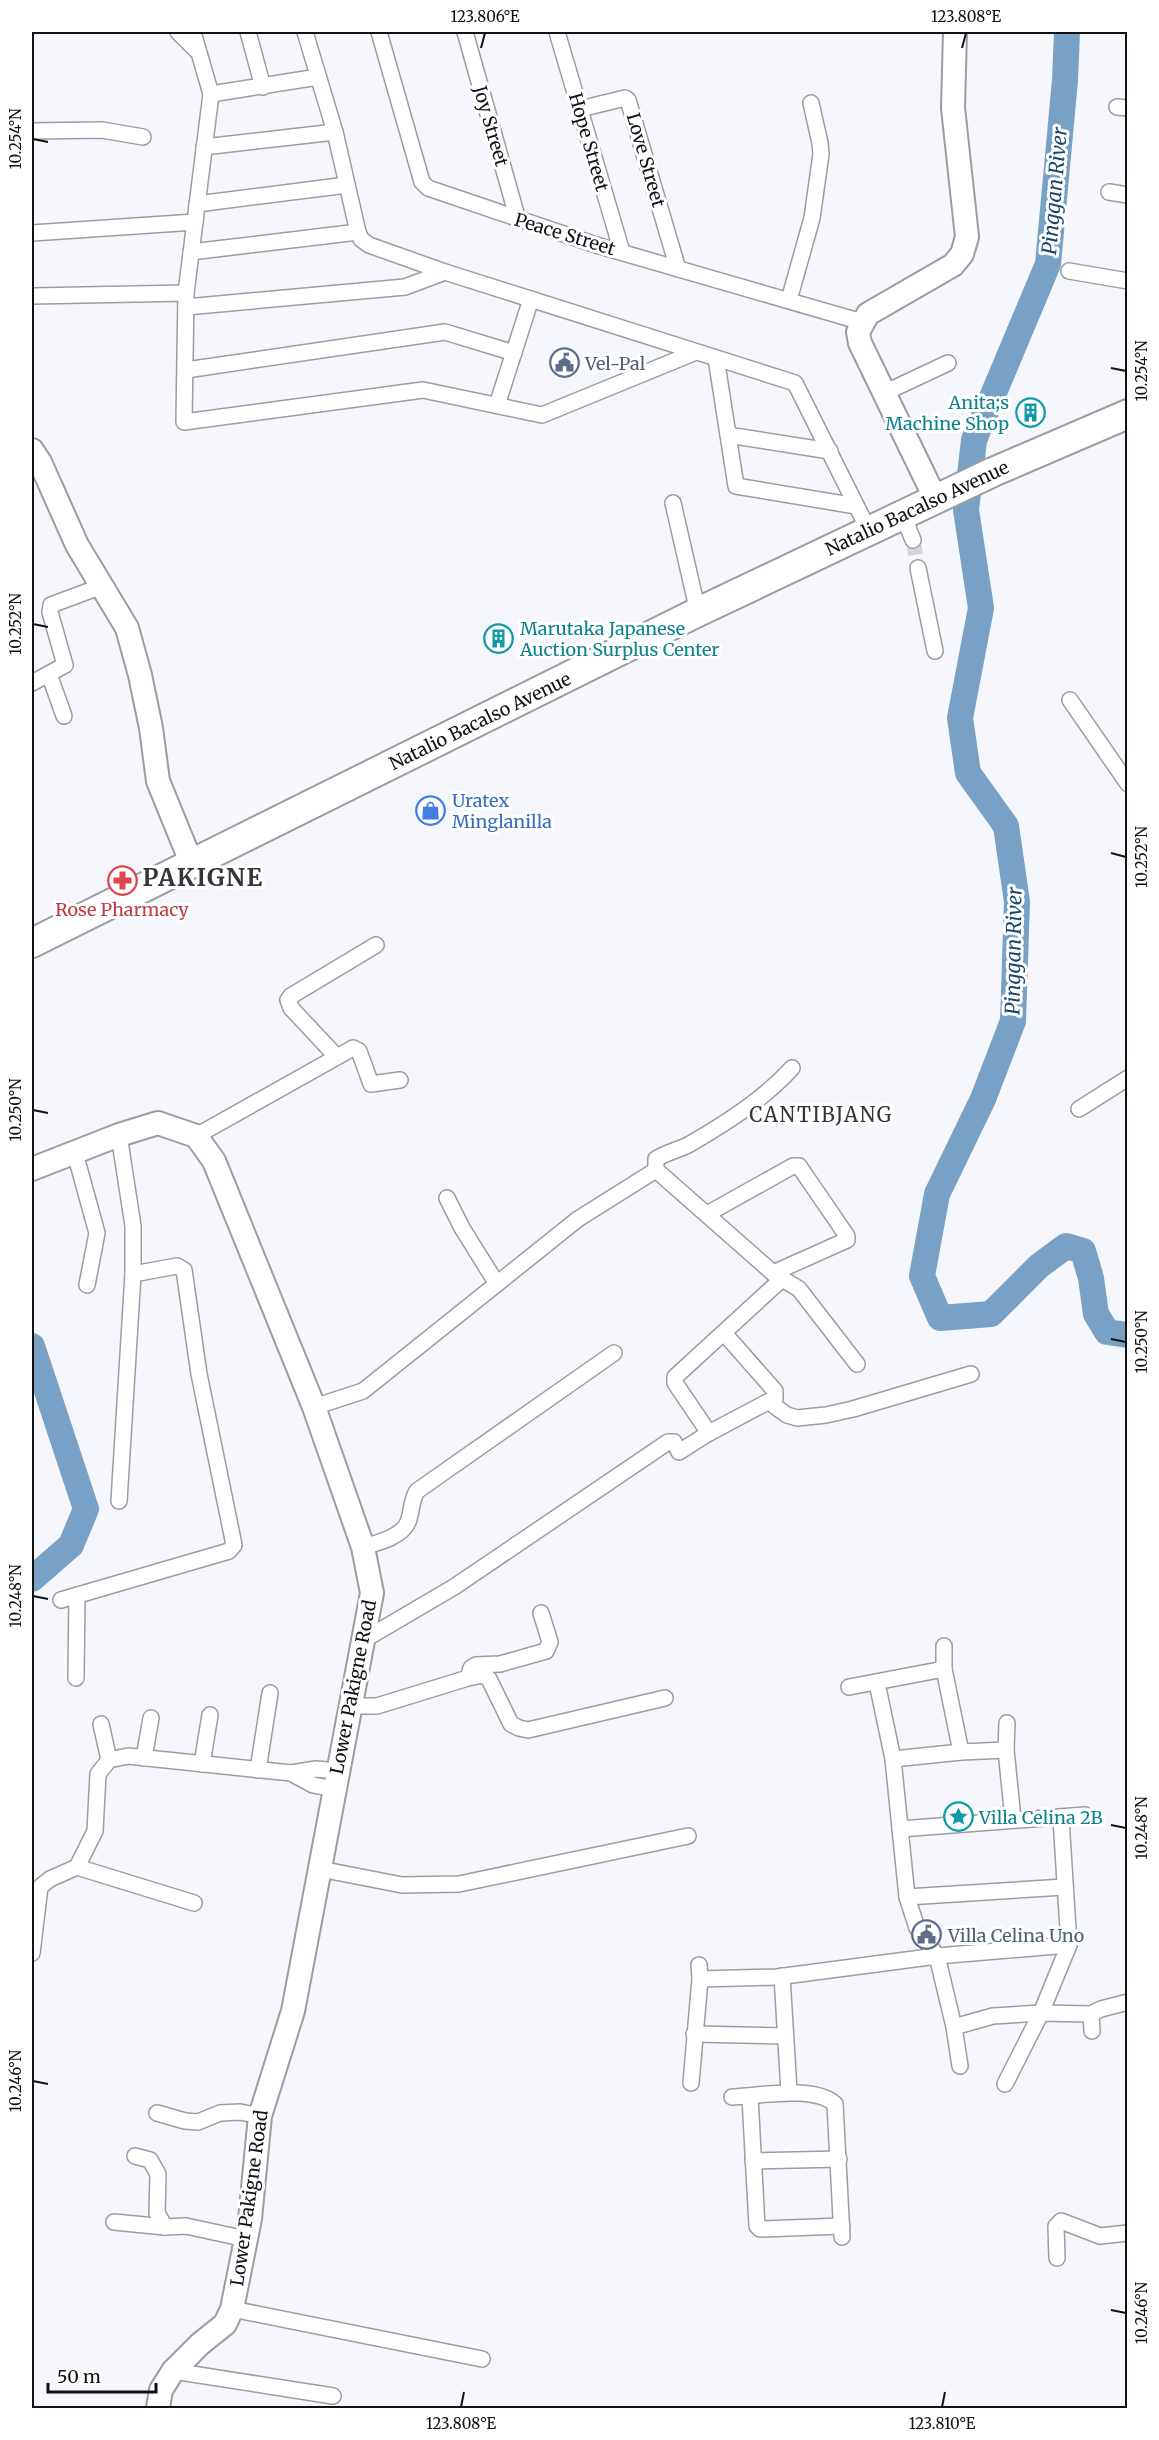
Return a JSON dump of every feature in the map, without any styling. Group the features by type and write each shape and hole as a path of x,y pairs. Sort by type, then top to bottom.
{"highway":[{"name":"Natalio Bacalso Avenue","path":"32,943 698,612 869,531 908,528 943,496 1128,414"}],"street":[{"path":"178,32 200,55"},
{"path":"193,32 211,94 186,300 184,422 423,390 542,415 696,352"},
{"path":"248,32 263,87"},
{"path":"305,32 335,132 361,239 369,245 445,272 795,384 869,531"},
{"name":"Peace Street","path":"379,32 425,185 518,220 862,322"},
{"name":"Joy Street","path":"465,32 518,220"},
{"name":"Hope Street","path":"557,32 622,252"},
{"path":"943,496 884,393 860,343 858,332 868,314 953,265 962,254 966,244 967,222 953,108 955,32"},
{"path":"211,94 318,77"},
{"name":"Love Street","path":"580,109 625,98 628,100 678,268"},
{"path":"789,300 812,218 821,154 811,103"},
{"path":"32,131 102,130 143,136"},
{"path":"204,147 335,132"},
{"path":"197,204 347,185"},
{"path":"1109,192 1128,195"},
{"path":"32,232 195,222"},
{"path":"191,252 358,232"},
{"path":"1069,271 1128,281"},
{"path":"32,297 186,300 405,287 445,272"},
{"path":"496,405 531,299"},
{"path":"186,370 446,332 513,353"},
{"path":"716,358 736,486 856,506"},
{"path":"884,393 948,363"},
{"path":"728,435 830,451"},
{"path":"32,450 40,462 77,545 127,628 151,728 158,781 191,862"},
{"path":"673,503 698,612"},
{"path":"918,568 935,651"},
{"path":"32,683 64,667 65,662 50,608 102,586"},
{"path":"49,674 64,716"},
{"path":"1070,700 1128,784"},
{"path":"336,1056 291,1008 288,1000 291,996 376,945"},
{"path":"32,1169 119,1135 158,1123 196,1136 353,1048 358,1048 371,1083 400,1080"},
{"path":"792,1068 774,1088 727,1120 687,1146 667,1151 656,1160 656,1170 777,1276 789,1281 799,1289 857,1364"},
{"path":"1079,1109 1128,1078"},
{"path":"119,1135 133,1226 133,1274 119,1501"},
{"name":"Lower Pakigne Road","path":"158,2409 161,2390 173,2371 200,2344 225,2324 232,2309 250,2219 260,2116 293,2011 372,1593 363,1547 314,1407 214,1161 196,1136"},
{"path":"75,1153 97,1233 87,1285"},
{"path":"707,1214 793,1166 799,1166 847,1236 847,1240 777,1276 724,1333 675,1380 709,1433"},
{"path":"314,1407 363,1391 578,1219 656,1170"},
{"path":"447,1198 462,1228 497,1284"},
{"path":"61,1600 230,1551 234,1545 199,1374 184,1270 177,1266 133,1274"},
{"path":"362,1641 454,1587 668,1442 674,1442 679,1452 709,1433 775,1398 776,1391 724,1333"},
{"path":"363,1547 382,1542 403,1529 407,1524 417,1491 614,1353"},
{"path":"769,1402 787,1415 797,1418 820,1416 853,1409 971,1374"},
{"path":"76,1678 77,1595"},
{"path":"468,1678 471,1668 476,1665 500,1664 546,1651 550,1642 541,1613"},
{"path":"944,1646 944,1669 961,1752"},
{"path":"849,1687 944,1669"},
{"path":"349,1706 377,1706 479,1675 487,1677 511,1724 528,1730 664,1698"},
{"path":"877,1683 893,1760 907,1897 918,1928 937,1956 954,2027 960,2066"},
{"path":"258,1770 270,1693"},
{"path":"202,1764 210,1715"},
{"path":"144,1758 151,1718"},
{"path":"1007,1723 1006,1750 1012,1819"},
{"path":"101,1724 110,1760"},
{"path":"893,1760 961,1752 1006,1750"},
{"path":"32,1953 40,1887 50,1879 77,1867 95,1831 98,1774 110,1760 128,1756 291,1773 316,1769 336,1780"},
{"path":"900,1829 1012,1819 1061,1819 1085,1815"},
{"path":"1005,2084 1041,2013 1069,1945 1061,1819"},
{"path":"320,1869 402,1885 459,1884 688,1836"},
{"path":"77,1867 194,1903"},
{"path":"907,1897 1064,1887"},
{"path":"691,2083 700,1972 782,1976 937,1956 1069,1945"},
{"path":"782,1976 789,2091"},
{"path":"954,2027 993,2016 1041,2013 1091,2014 1128,2002"},
{"path":"1091,2014 1092,2031"},
{"path":"694,2034 785,2036"},
{"path":"732,2097 750,2097 789,2091 829,2100 835,2104 842,2231 758,2228 750,2097"},
{"path":"157,2113 185,2121 198,2122 220,2113 240,2112 260,2116"},
{"path":"135,2156 150,2160 158,2174 157,2213 165,2227"},
{"path":"753,2161 839,2159"},
{"path":"1057,2258 1056,2226 1061,2221 1100,2236 1128,2233"},
{"path":"114,2222 165,2227 186,2226 246,2239"},
{"path":"232,2309 482,2359"},
{"path":"173,2371 333,2396"}],"waterway":[{"name":"Pinggan River","path":"1067,32 1065,80 1048,264 974,440 966,510 981,608 960,718 968,773 1006,826 1017,902 1013,1021 983,1099 937,1194 922,1276 940,1318 991,1314 1039,1266 1066,1246 1083,1251 1091,1278 1096,1314 1107,1332 1128,1335"},
{"path":"32,1346 86,1509 71,1545 32,1579"}],"tunnel":[{"path":"913,540 918,568"}],"place":[{"name":"Vel-Pal","path":"564,363"},
{"name":"Anita;s Machine Shop","path":"1030,412"},
{"name":"Marutaka Japanese Auction Surplus Center","path":"499,638"},
{"name":"Uratex Minglanilla","path":"431,810"},
{"name":"Rose Pharmacy","path":"122,880"},
{"name":"Villa Celina 2B","path":"958,1817"},
{"name":"Villa Celina Uno","path":"927,1935"}],"district":[{"name":"PAKIGNE","path":"203,877"},
{"name":"CANTIBJANG","path":"821,1114"}]}
